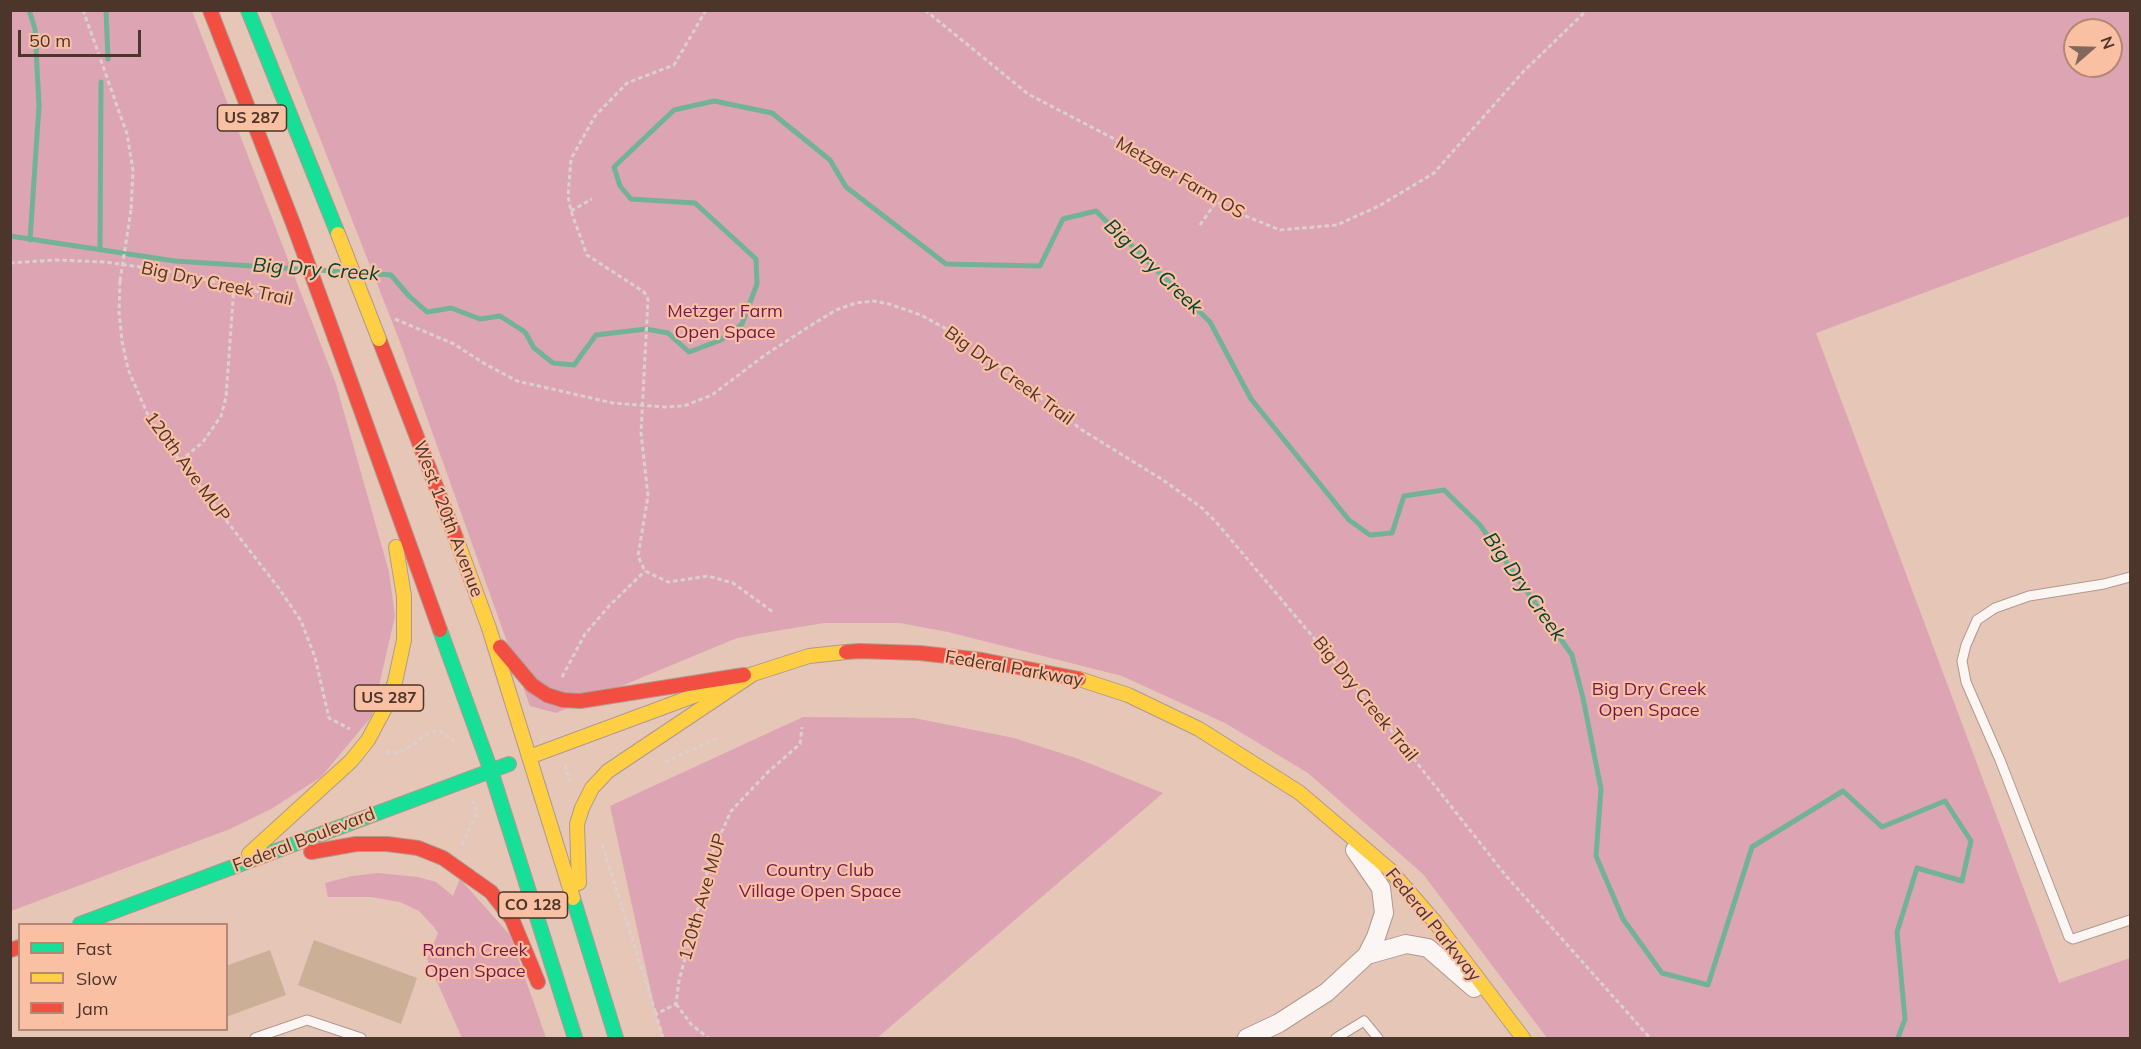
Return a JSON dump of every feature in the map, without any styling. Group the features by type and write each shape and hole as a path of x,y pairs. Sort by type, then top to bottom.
{"main road":[{"name":"US 287","path":"210,10 294,226 491,771"},
{"name":"West 120th Avenue","path":"249,10 445,507 489,628 616,1038"},
{"name":"US 287","path":"237,866 351,761 368,740 384,710 395,682 404,640 404,596 384,473"},
{"path":"489,628 506,656 532,685 547,695 563,700 580,701 753,674"},
{"name":"Federal Parkway","path":"529,757 753,674 809,656 860,651 920,653 982,660 1068,676 1128,695 1199,729 1300,793 1390,870 1435,922 1523,1038"},
{"path":"581,925 577,824 592,788 608,771 753,674"},
{"name":"Federal Boulevard","path":"83,923 529,757"},
{"name":"CO 128","path":"491,771 575,1038"},
{"path":"237,866 356,844 387,844 418,848 444,858 491,892 512,919 543,994"}],"street":[{"path":"1247,1038 1279,1023 1328,992 1367,955 1376,937 1384,913 1381,888 1330,818"},
{"path":"1367,955 1406,944 1428,948 1505,1016"}],"lane":[{"path":"2130,577 2104,584 2029,596 1995,608 1977,620 1962,661 1966,682 2000,760 2069,937 2073,939 2130,920"},
{"path":"255,1038 307,1020 361,1038"},
{"path":"1336,1038 1364,1021 1378,1038"}],"path":[{"name":"120th Ave MUP","path":"83,10 127,134 133,171 131,210 120,281 120,322 128,369 147,413 180,461 278,587 301,621 315,657 329,718 390,753 404,751 434,731 442,732 453,739 458,750"},
{"path":"706,10 674,65 627,83 595,116 571,159 568,196 587,255 644,292 648,299 641,433 648,496 638,556 645,571 668,582 708,576 733,583 773,612"},
{"name":"Metzger Farm OS","path":"925,10 1028,94 1172,170 1226,208 1280,230 1337,225 1379,206 1434,173 1523,72 1587,10"},
{"path":"571,211 592,199"},
{"path":"1200,225 1216,202"},
{"name":"Big Dry Creek Trail","path":"10,263 56,260 105,262 168,271 300,302"},
{"path":"180,461 203,442 221,416 226,396 234,286"},
{"name":"Big Dry Creek Trail","path":"393,318 454,344 517,381 613,404 643,406 684,406 701,400 723,388 765,355 810,326 836,310 856,303 890,304 921,315 950,331 971,344 1082,430 1163,480 1202,508 1217,523 1383,720 1507,877 1650,1038"},
{"path":"559,683 585,634 610,605 645,571"},
{"name":"120th Ave MUP","path":"675,1004 712,854 730,811 768,772 800,744 802,727"},
{"path":"660,765 718,738"},
{"path":"600,838 663,1038"},
{"path":"656,1014 675,1004 691,1024 708,1038"}],"green space":[{"path":"11,11 192,11 336,384 389,572 395,616 372,716 321,777 271,809 230,829 11,911"},
{"name":"Metzger Farm Open Space","path":"270,11 2130,11 2130,216 1816,333 2059,983 2130,958 2130,1038 1547,1038 1423,874 1308,773 1225,723 1122,676 948,632 900,623 824,623 775,631 737,638 556,713 530,706 400,342"},
{"name":"Country Club Village Open Space","path":"803,717 914,718 1014,738 1076,758 1163,793 877,1038 664,1038 656,1014 610,806"},
{"name":"Ranch Creek Open Space","path":"378,873 418,877 436,882 453,896 460,879 510,935 546,1038 462,1038 427,959 438,933 419,911 400,902 371,897 328,897 325,883 352,876"}],"building":[{"path":"314,940 417,978 401,1024 298,985"},
{"path":"270,950 286,995 228,1016 228,965"}],"waterway":[{"path":"29,10 35,29 39,106 30,240"},
{"path":"106,10 108,59"},
{"path":"100,250 101,82"},
{"name":"Big Dry Creek","path":"365,273 391,275 427,312 451,308 480,319 500,316 525,332 534,348 553,363 574,365 596,335 646,329 668,333 689,352 721,340 742,324 757,284 756,259 695,203 631,199 620,186 614,167 674,110 714,101 772,113 830,160 846,187 946,264 1040,266 1063,219 1096,211 1210,322 1251,399 1349,520 1370,535 1392,533 1404,496 1444,490 1480,525 1572,655 1601,789 1596,856 1623,919 1662,973 1708,985 1752,847 1843,791 1882,827 1945,801 1971,841 1962,881 1917,868 1897,932 1905,1019 1898,1038"},
{"name":"Big Dry Creek","path":"10,236 175,261 299,269"},
{"name":"Big Dry Creek","path":"320,270 344,272"}],"traffic: fast":[{"path":"248,10 338,234"},
{"path":"440,630 491,771 575,1038"},
{"path":"83,923 509,764"},
{"path":"573,898 616,1038"}],"traffic: slow":[{"path":"338,234 379,339"},
{"path":"456,538 489,628 573,898"},
{"path":"249,854 351,761 368,740 384,710 395,682 404,640 404,596 396,547"},
{"path":"529,757 753,674 809,656 846,652"},
{"path":"579,883 577,824 592,788 608,771 753,674"},
{"path":"1079,679 1128,695 1199,729 1300,793 1390,870 1435,922 1523,1038"}],"traffic: jam":[{"path":"210,10 294,226"},
{"path":"294,226 335,338"},
{"path":"335,338 440,630"},
{"path":"379,339 456,538"},
{"path":"500,647 532,685 547,695 563,700 580,701 744,675"},
{"path":"846,652 920,653 982,660 1079,679"},
{"path":"311,852 356,844 387,844 418,848 443,858 491,892 512,919 538,982"},
{"path":"10,950 18,948"}],"park label":[{"name":"Big Dry Creek Open Space","path":"1649,700"}]}
